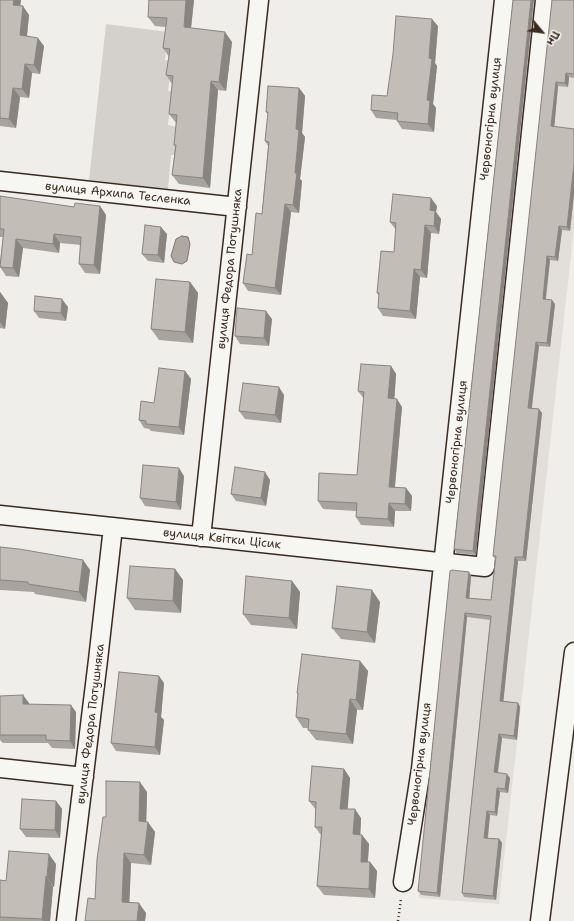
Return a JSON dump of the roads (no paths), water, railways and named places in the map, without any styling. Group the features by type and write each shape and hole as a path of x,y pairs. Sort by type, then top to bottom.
{"street":[{"name":"вулиця Федора Потушняка","path":"201,537 259,0"},
{"name":"Червоногірна вулиця","path":"404,882 422,769 504,0"},
{"name":"вулиця Квітки Цісик","path":"0,515 485,567 545,0"},
{"name":"вулиця Архипа Тесленка","path":"0,181 237,207"},
{"name":"вулиця Федора Потушняка","path":"66,921 113,527"},
{"path":"540,921 574,652"},
{"path":"0,768 84,777"}]}
